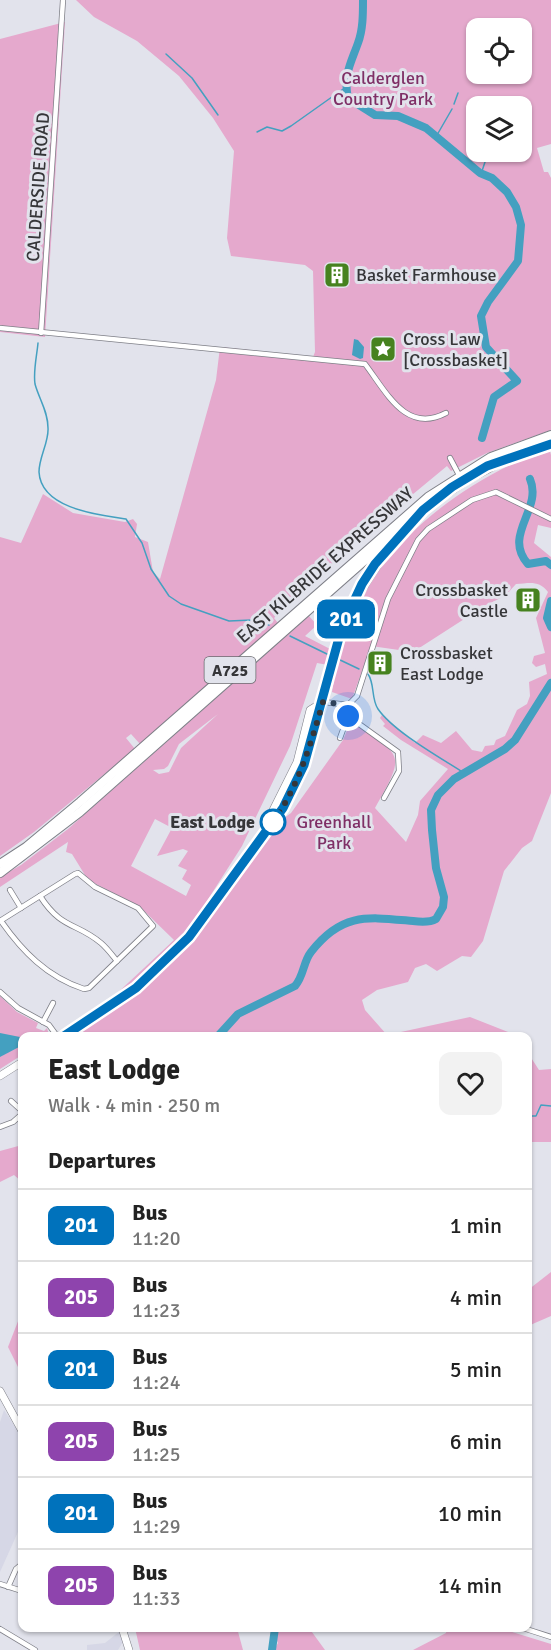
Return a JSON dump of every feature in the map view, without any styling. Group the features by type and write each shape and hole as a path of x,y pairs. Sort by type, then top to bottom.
{"highway":[{"name":"EAST KILBRIDE EXPRESSWAY","path":"0,864 26,847 80,802 428,497 459,475 510,449 551,435"},
{"name":"EAST KILBRIDE EXPRESSWAY","path":"0,873 80,812 452,487 487,466 551,444"},
{"path":"323,702 333,656 362,584 375,564 423,510"}],"main road":[{"path":"69,1032 136,988 189,937 283,808 304,765 323,702"},
{"path":"0,1076 18,1065"},
{"path":"0,1390 18,1424"},
{"path":"123,1632 129,1650"}],"street":[{"name":"CALDERSIDE ROAD","path":"41,333 63,0"},
{"path":"0,328 365,364 394,401 412,418 431,420 446,413"},
{"path":"450,458 459,475"},
{"path":"340,738 348,716 348,705 357,696 388,599 418,540 428,529 484,495 496,492 551,519"},
{"path":"323,702 348,705"},
{"path":"348,716 398,752 399,771 384,798"},
{"path":"78,873 95,887 138,908 153,928 89,988 79,987 46,971 15,940 0,921 40,896 78,873"},
{"path":"10,890 21,908"},
{"path":"40,896 60,921 100,942 117,961"},
{"path":"0,992 18,1008 43,1022 53,1032"},
{"path":"43,1022 53,1003"},
{"path":"15,1102 18,1106"},
{"path":"0,1126 13,1122 18,1116"},
{"path":"8,1587 18,1567"},
{"path":"0,1584 18,1591"},
{"path":"0,1629 32,1649"},
{"path":"532,1631 551,1637"}],"shaded area":[{"path":"4,1410 18,1431 18,1532 0,1572 0,1422"},
{"path":"119,1632 124,1640 118,1650 87,1650 87,1645 105,1643"}],"green space":[{"name":"Calderglen Country Park","path":"76,0 551,0 551,144 537,148 544,172 548,172 551,178 551,430 487,453 451,471 447,466 354,543 274,618 278,623 140,744 131,734 126,738 135,749 34,832 0,856 0,537 21,543 43,494 73,513 125,522 133,519 137,524 135,537 148,542 153,572 160,579 216,380 220,347 313,357 315,352 313,271 305,265 231,256 227,238 234,151 213,118 179,76 137,41 94,17"},
{"path":"65,22 45,337 0,332 0,39"},
{"name":"Greenhall Park","path":"541,451 550,451 551,528 538,525 534,543 551,557 551,793 532,841 522,848 504,871 483,941 471,957 462,956 437,971 426,964 415,968 408,982 377,990 362,1000 365,1010 384,1032 79,1032 130,999 188,944 280,821 291,813 343,740 351,721 389,749 394,756 395,764 392,775 375,808 406,842 418,815 420,801 448,769 383,726 385,724 380,718 382,715 415,743 423,735 441,743 456,731 472,750 482,752 485,746 494,745 496,740 505,736 517,710 527,704 530,696 529,682 547,674 545,664 536,667 532,663 534,656 545,653 536,618 548,592 538,584 516,584 505,596 486,605 413,652 371,646 352,699 332,692 343,638 356,606 374,576 421,524 479,482"},
{"path":"309,616 317,625 305,636 332,650 328,665 317,663 290,746 242,846 191,926 125,993 113,997 174,940 139,906 88,880 72,854 66,852 68,842 0,887 0,877 21,865 68,829","holes":["218,714 181,748 169,772 159,774 153,770 164,769 168,766 179,744","155,819 172,828 157,856 183,849 188,851 178,866 187,870 182,879 191,885 186,896 131,866"]},
{"path":"0,996 17,1012 38,1023 36,1028 44,1031 47,1028 48,1032 18,1032 18,1058 0,1069"},
{"path":"470,1017 508,1032 401,1032"},
{"path":"532,1059 539,1070 551,1069 551,1142 532,1142"},
{"path":"18,1146 18,1178 14,1175 0,1182 0,1151"},
{"path":"551,1272 551,1316 532,1324 532,1287"},
{"path":"18,1321 18,1367 8,1347"},
{"path":"136,1632 238,1632 243,1650 140,1650"},
{"path":"274,1632 312,1632 325,1650 274,1650 278,1643"},
{"path":"512,1632 551,1644 551,1650 413,1650 446,1633"}],"water":[{"path":"354,339 364,347 363,358 352,355"},
{"path":"0,1033 18,1037 18,1048 0,1057"}],"waterway":[{"path":"363,0 361,33 347,76 348,98 375,115 398,116 426,128 480,173 492,178 507,192 516,207 521,225 518,261 488,302 481,316 486,347 517,381 494,397 482,438"},
{"path":"166,54 192,78 218,115"},
{"path":"257,132 267,127 282,131 346,87"},
{"path":"454,104 458,93"},
{"path":"437,135 452,109"},
{"path":"481,174 485,162"},
{"path":"38,343 35,384 48,422 47,439 39,472 42,484 50,494 73,508 126,519 142,543 151,569 169,596 181,604 229,621 252,620 269,625"},
{"path":"530,479 533,490 532,501 521,532 519,543 521,553 528,564 546,561 551,565"},
{"path":"551,601 547,618 551,627"},
{"path":"290,636 329,655"},
{"path":"338,659 359,669"},
{"path":"368,674 372,682 376,705 385,718 418,744 464,773"},
{"path":"222,1032 238,1014 295,986 311,952 322,939 345,924 369,919 422,922 436,919 443,907 444,897 436,868 432,830 431,810 438,795 454,779 505,749 515,740 551,683"},
{"path":"532,1116 536,1116 541,1105 551,1106"},
{"path":"272,1650 274,1632"}],"bus line":[{"name":"201","path":"71,1032 108,1009 136,988 189,937 283,808 304,765 342,627 362,584 375,564 423,510 452,487 487,466 551,444"}],"place":[{"name":"Basket Farmhouse","path":"337,275"},
{"name":"Cross Law [Crossbasket]","path":"383,349"},
{"name":"Crossbasket Castle","path":"528,600"},
{"name":"Crossbasket East Lodge","path":"380,663"},
{"name":"East Lodge","path":"273,822"}],"route":[{"path":"273,822 270,826 283,808 304,765 323,702 348,705 348,716"}]}
